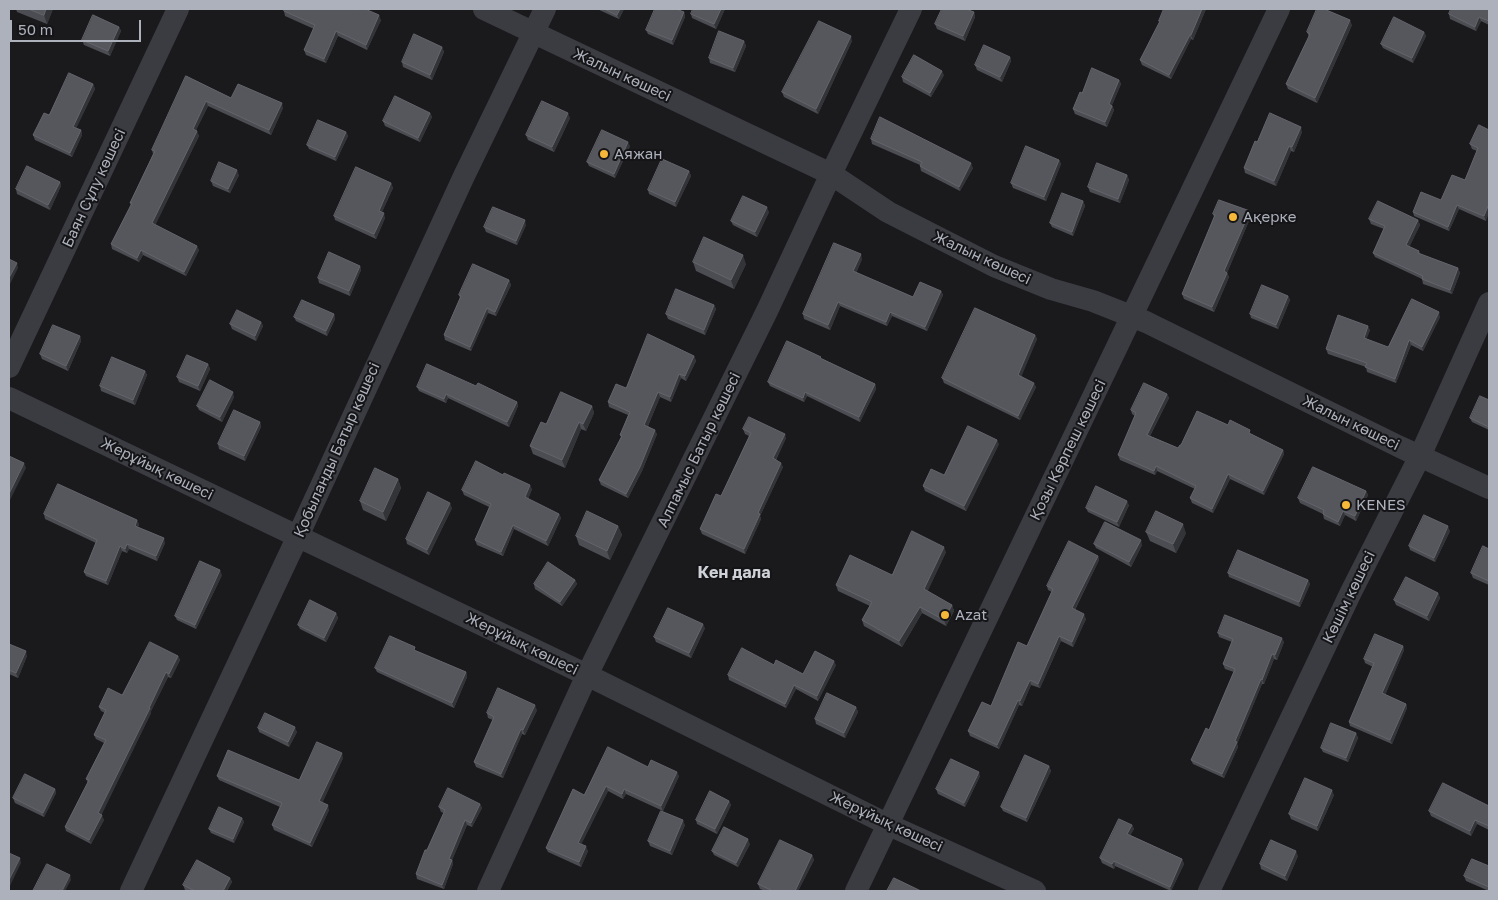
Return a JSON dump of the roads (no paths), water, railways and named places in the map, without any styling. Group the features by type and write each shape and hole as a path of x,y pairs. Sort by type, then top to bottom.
{"street":[{"name":"Баян Сұлу көшесі","path":"9,367 178,9"},
{"name":"Жалын көшесі","path":"484,9 831,174 888,212 986,262 1051,289 1093,301 1132,316 1489,488"},
{"name":"Қобыланды Батыр көшесі","path":"131,891 298,536 464,176 545,9"},
{"name":"Алпамыс Батыр көшесі","path":"488,891 588,675 767,311 911,9"},
{"name":"Қозы Көрпеш көшесі","path":"856,891 1279,9"},
{"name":"Көшім көшесі","path":"1209,891 1351,592 1420,456 1489,303"},
{"name":"Жерұйық көшесі","path":"9,398 588,675 889,825 1035,891"}],"place":[{"name":"Аяжан","path":"604,154"},
{"name":"Ақерке","path":"1233,217"},
{"name":"KENES","path":"1346,505"},
{"name":"Azat","path":"945,615"}],"district":[{"name":"Кен дала","path":"734,573"}]}
